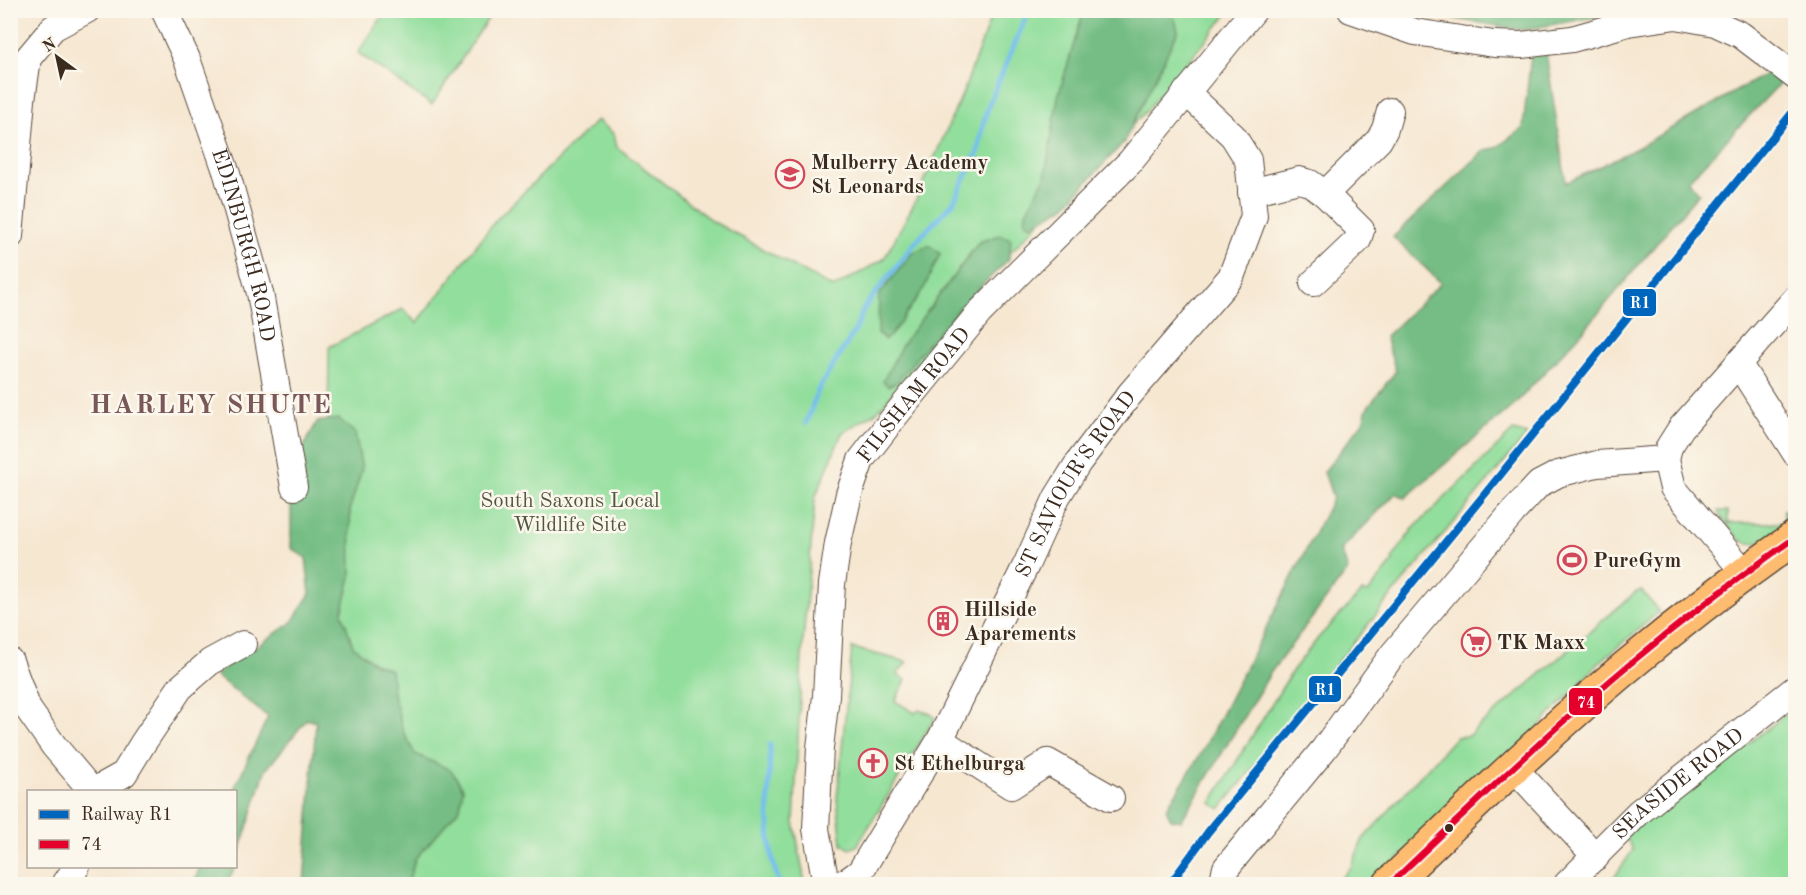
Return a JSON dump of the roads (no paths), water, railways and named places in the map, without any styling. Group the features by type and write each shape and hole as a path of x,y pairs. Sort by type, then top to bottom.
{"highway":[{"path":"1390,885 1513,767 1626,668 1745,573 1796,537"}],"street":[{"path":"10,236 28,58 53,28 87,10"},
{"name":"EDINBURGH ROAD","path":"164,10 187,59 227,174 260,293 294,487"},
{"name":"FILSHAM ROAD","path":"826,885 816,829 832,584 849,494 861,460 980,312 1130,162 1254,10"},
{"path":"1351,10 1415,32 1494,44 1521,45 1572,39 1628,23 1676,16 1715,23 1741,35 1796,77"},
{"name":"ST SAVIOUR'S ROAD","path":"836,885 846,882 860,872 940,740 1058,497 1078,463 1130,394 1231,277 1254,216 1248,160 1233,136 1186,92"},
{"path":"1325,194 1379,140 1390,111"},
{"path":"1251,192 1299,180 1310,183 1325,194 1360,230 1358,240 1313,283"},
{"path":"1745,573 1673,488 1666,459 1669,447 1681,428 1796,298"},
{"path":"1738,363 1796,454"},
{"path":"1222,885 1226,868 1324,749 1393,654 1539,484 1564,472 1597,464 1666,459"},
{"path":"94,790 124,774 180,688 210,662 243,644"},
{"path":"10,661 28,709 54,746 91,790"},
{"name":"SEASIDE ROAD","path":"1567,885 1639,812 1796,688"},
{"path":"940,740 1011,786 1048,762 1112,798"},
{"path":"1513,767 1596,857"},
{"path":"65,885 76,868"}],"waterway":[{"path":"806,423 819,388 856,329 864,308 918,239 953,203 978,152 989,104 1029,10"},
{"path":"770,745 769,835 780,884"}],"rail line":[{"name":"R1","path":"1170,884 1208,832 1489,489 1796,108"}],"place":[{"name":"Mulberry Academy St Leonards","path":"790,174"},
{"name":"PureGym","path":"1572,560"},
{"name":"Hillside Aparements","path":"943,621"},
{"name":"TK Maxx","path":"1476,642"},
{"name":"St Ethelburga","path":"873,763"}],"district":[{"name":"HARLEY SHUTE","path":"211,404"}],"park label":[{"name":"South Saxons Local Wildlife Site","path":"570,512"}]}
